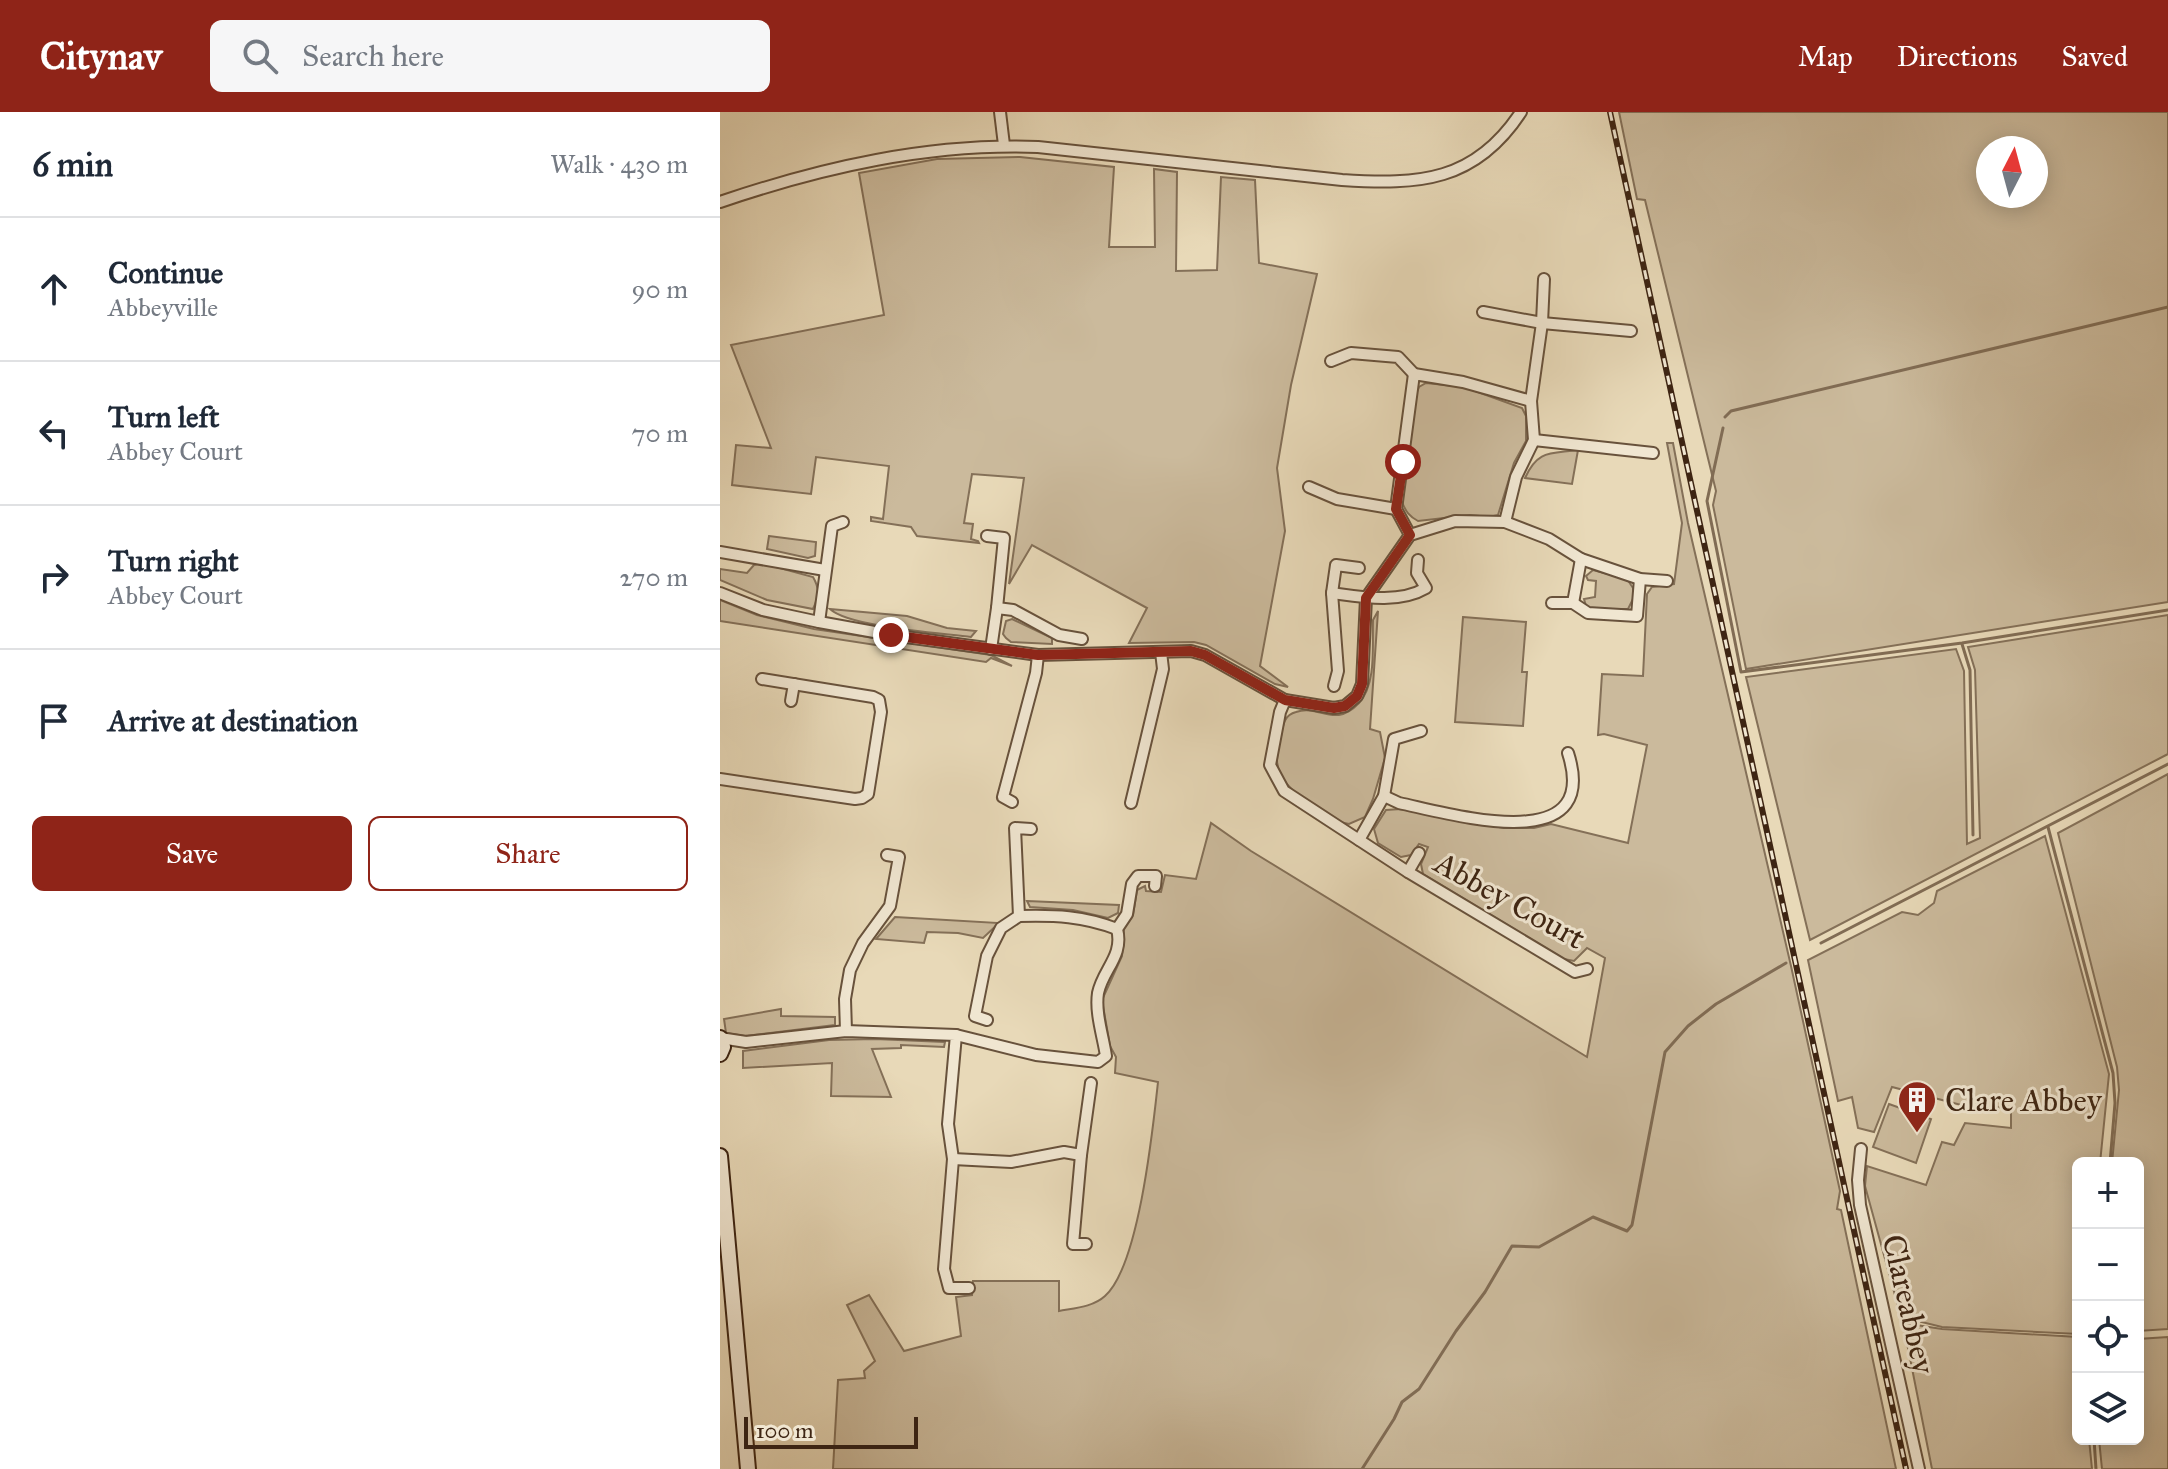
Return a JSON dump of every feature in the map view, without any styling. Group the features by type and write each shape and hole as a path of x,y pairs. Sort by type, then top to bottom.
{"main road":[{"path":"720,1038 720,1053"},
{"path":"720,1156 748,1469"}],"street":[{"path":"1000,112 1004,145"},
{"path":"720,202 851,164 902,154 1004,145 1342,180 1420,181 1444,176 1467,166 1500,141 1521,112"},
{"path":"1505,522 1516,477 1534,440 1531,401 1542,323 1544,279"},
{"path":"1483,312 1542,323 1631,331"},
{"path":"1331,361 1351,353 1398,357 1414,374 1463,382 1531,401"},
{"path":"1410,535 1396,509 1414,374"},
{"path":"1534,440 1653,453"},
{"path":"1309,487 1337,499 1396,509"},
{"path":"720,593 763,610 819,622 1038,655 1191,651 1205,655 1285,700 1334,708 1345,706 1357,696 1362,684 1366,598 1410,535 1455,521 1505,522 1549,539 1581,559 1640,579 1667,581"},
{"path":"819,622 832,526 843,522"},
{"path":"987,536 1004,538 991,649"},
{"path":"720,552 825,570"},
{"path":"1573,603 1581,559"},
{"path":"1332,593 1366,598 1413,596 1426,588 1417,573 1418,560"},
{"path":"1334,686 1338,671 1332,593 1336,565 1359,568"},
{"path":"1552,603 1573,603 1588,613 1637,616 1640,579"},
{"path":"997,608 1013,610 1059,635 1082,639"},
{"path":"1131,803 1163,669 1161,652"},
{"path":"1012,802 1003,797 1038,655"},
{"path":"720,779 855,799 868,794 881,712 879,700 762,679"},
{"path":"791,701 794,684"},
{"name":"Abbey Court","path":"1285,700 1270,765 1284,791 1408,872 1575,972 1587,969"},
{"path":"1359,840 1384,796 1394,739 1421,731"},
{"name":"Abbey Court","path":"1384,796 1399,803 1487,819 1529,822 1549,819 1567,807 1574,790 1574,772 1568,753"},
{"path":"1019,916 1015,828 1031,829"},
{"name":"Abbey Court","path":"1408,872 1419,853"},
{"path":"846,1031 845,999 850,970 863,943 890,906 899,857 887,855"},
{"path":"720,1038 746,1042 846,1031 956,1035 1036,1055 1098,1062 1106,1056 1098,996 1100,986 1118,953 1120,940 1117,929 1127,914 1132,884 1138,876 1156,876 1155,886"},
{"path":"987,1020 975,1016 987,956 1001,928 1019,916 1056,915 1092,919 1117,929"},
{"path":"956,1035 948,1124 953,1159 944,1269 949,1288 969,1288"},
{"path":"720,1053 746,1042"},
{"path":"1086,1244 1073,1244 1091,1083"},
{"name":"Clareabbey","path":"1861,1149 1858,1180 1860,1205 1919,1469"},
{"path":"953,1159 1011,1162 1064,1152 1081,1155"}],"shaded area":[{"path":"1619,112 2168,112 2168,602 1746,669 1713,505 1716,491 1645,200 1637,199"},
{"path":"1020,157 1114,167 1109,247 1155,247 1154,169 1177,172 1176,271 1217,270 1221,177 1255,180 1259,263 1317,274 1291,385 1277,468 1285,531 1260,666 1288,687 1275,684 1206,645 1194,642 1129,643 1147,608 1032,545 1009,584 1024,478 972,474 964,523 973,524 971,539 979,543 917,536 911,527 871,521 871,517 883,519 889,466 816,457 811,494 732,485 736,445 771,448 731,345 884,315 859,173 937,159"},
{"path":"1426,383 1464,387 1522,408 1526,416 1526,441 1514,463 1498,515 1418,521 1405,508 1402,502 1415,396 1419,387"},
{"path":"1667,443 1673,443 1688,523 1791,966 1840,1191 1837,1209 1841,1210 1896,1469 833,1469 838,1380 865,1378 864,1371 875,1361 847,1305 869,1295 904,1351 961,1336 956,1297 972,1295 973,1281 1059,1281 1059,1311 1095,1303 1117,1280 1127,1256 1142,1195 1158,1082 1115,1073 1116,1057 1110,1046 1102,1000 1122,956 1124,927 1133,915 1137,890 1145,886 1146,891 1161,892 1165,875 1196,879 1211,823 1251,851 1587,1057 1605,958 1587,948 1574,961 1564,959 1423,874 1421,864 1428,847 1419,844 1411,855 1401,857 1378,843 1374,829 1386,810 1401,809 1504,828 1534,828 1551,824 1628,843 1647,745 1598,735 1602,674 1643,676 1647,594 1652,587 1674,584 1682,523"},
{"path":"1578,450 1572,484 1525,478 1540,457"},
{"path":"769,536 816,542 815,556 808,558 767,549"},
{"path":"761,563 813,577 818,593 813,609 767,600 720,580 720,569 747,573 754,565"},
{"path":"1593,570 1627,579 1634,597 1628,609 1591,609 1586,606 1584,599 1595,597 1596,581 1588,580 1586,576"},
{"path":"720,600 757,615 814,629 991,655 1012,666 991,658 986,662 720,621"},
{"path":"830,609 907,616 947,628 976,631 971,637 896,628 856,620"},
{"path":"1378,611 1370,729 1380,732 1385,758 1365,817 1349,824 1340,822 1291,789 1279,771 1278,751 1283,724 1292,713 1305,710 1342,714 1350,711 1365,695 1371,675 1373,620"},
{"path":"2168,615 2168,754 1810,940 1746,677 1956,649 1964,671 1967,844 1980,838 1975,670 1968,647"},
{"path":"1463,617 1526,622 1522,672 1527,672 1523,726 1455,722"},
{"path":"1012,619 1052,638 1052,644 1011,642 1003,634 1006,621"},
{"path":"2168,774 2168,1329 2144,1331 2144,1157 2113,1157 2119,1090 2117,1067 2058,833"},
{"path":"2045,836 2109,1074 2101,1157 2072,1157 2072,1334 1942,1327 1901,1317 1865,1186 1867,1166 1926,1185 1942,1142 1954,1145 1965,1123 2011,1128 2011,1108 1965,1106 1892,1087 1874,1132 1858,1128 1852,1097 1838,1101 1808,960 1902,912 1918,915 1934,903 1937,891"},
{"path":"1027,901 1119,905 1118,913 1108,918 1073,910 1030,907"},
{"path":"895,917 999,923 983,938 927,932 924,943 876,939"},
{"path":"781,1009 781,1016 835,1017 835,1025 745,1036 726,1033 724,1019"},
{"path":"829,1040 945,1042 944,1047 901,1045 901,1048 872,1049 891,1097 831,1096 832,1063 743,1068 743,1051"},
{"path":"1889,1104 1931,1119 1916,1163 1873,1147"},
{"path":"1903,1323 1942,1329 2072,1337 2072,1445 2090,1445 2092,1469 1932,1469"},
{"path":"2168,1337 2168,1469 2102,1469 2100,1445 2144,1445 2144,1339"}],"waterway":[{"path":"1725,417 1731,411 2168,307"},
{"path":"1723,428 1707,501 1741,672 1962,643 2168,610"},
{"path":"1962,644 1970,670 1973,835"},
{"path":"1821,943 2168,764"},
{"path":"2048,827 2113,1073 2115,1103 2110,1157"},
{"path":"1362,1469 1402,1402 1419,1389 1485,1292 1512,1246 1539,1247 1593,1217 1627,1231 1632,1225 1665,1052 1688,1026 1716,1004 1786,963"},
{"path":"2094,1445 2096,1469"}],"railway":[{"path":"1610,112 1906,1469"}],"place":[{"name":"Clare Abbey","path":"1917,1134"}],"route":[{"path":"891,635 1038,655 1191,651 1205,655 1285,700 1334,708 1345,706 1357,696 1362,684 1366,598 1410,535 1396,509 1403,462"}]}
